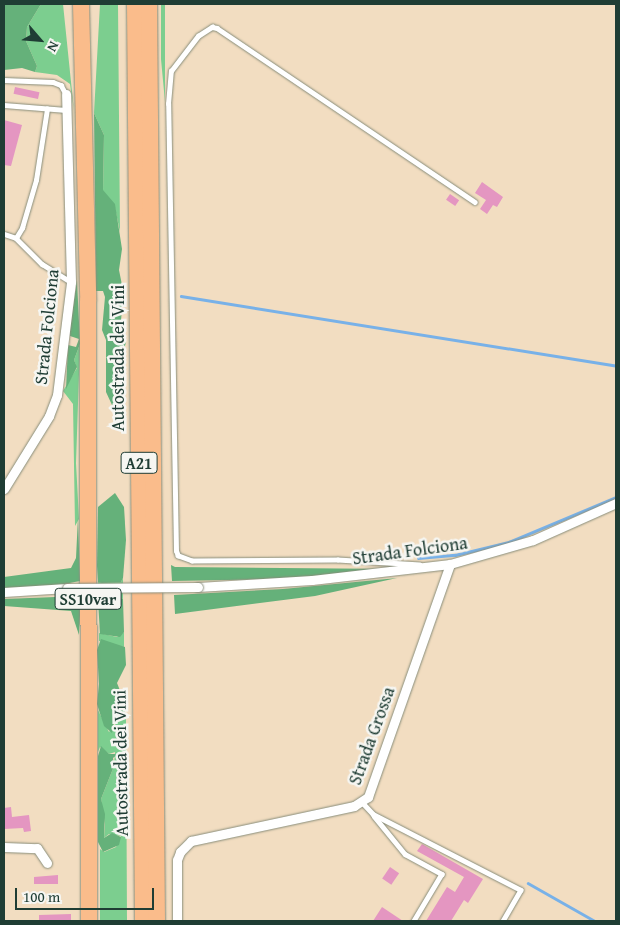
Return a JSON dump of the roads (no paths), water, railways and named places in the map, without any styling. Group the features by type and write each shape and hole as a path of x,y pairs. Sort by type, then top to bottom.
{"highway":[{"name":"Autostrada dei Vini","path":"135,4 143,921"},
{"name":"Autostrada dei Vini","path":"149,4 157,921"},
{"name":"SS10var","path":"81,7 88,301 89,921"}],"street":[{"name":"Strada Folciona","path":"4,489 54,404 71,282 66,94"},
{"name":"Strada Folciona","path":"4,592 67,588 198,587 312,580 450,564 533,540 616,503"},
{"name":"Strada Grossa","path":"177,921 177,860 185,845 198,839 362,802 371,791 450,564"},
{"path":"4,847 37,848 47,863"}],"lane":[{"path":"428,567 414,563 338,560 192,561 178,556 176,551 168,104 171,71 198,36 212,27 217,28 475,202"},
{"path":"4,80 19,78 53,82 60,85 66,94"},
{"path":"4,105 66,110"},
{"path":"16,238 22,228 36,180 47,109"},
{"path":"4,234 16,238 42,264 71,282"},
{"path":"362,802 405,854 442,874 414,921"},
{"path":"373,814 521,890 503,921"}],"waterway":[{"path":"181,296 616,366"},
{"path":"418,558 455,555 509,542 616,497"},
{"path":"528,883 595,921"}]}
